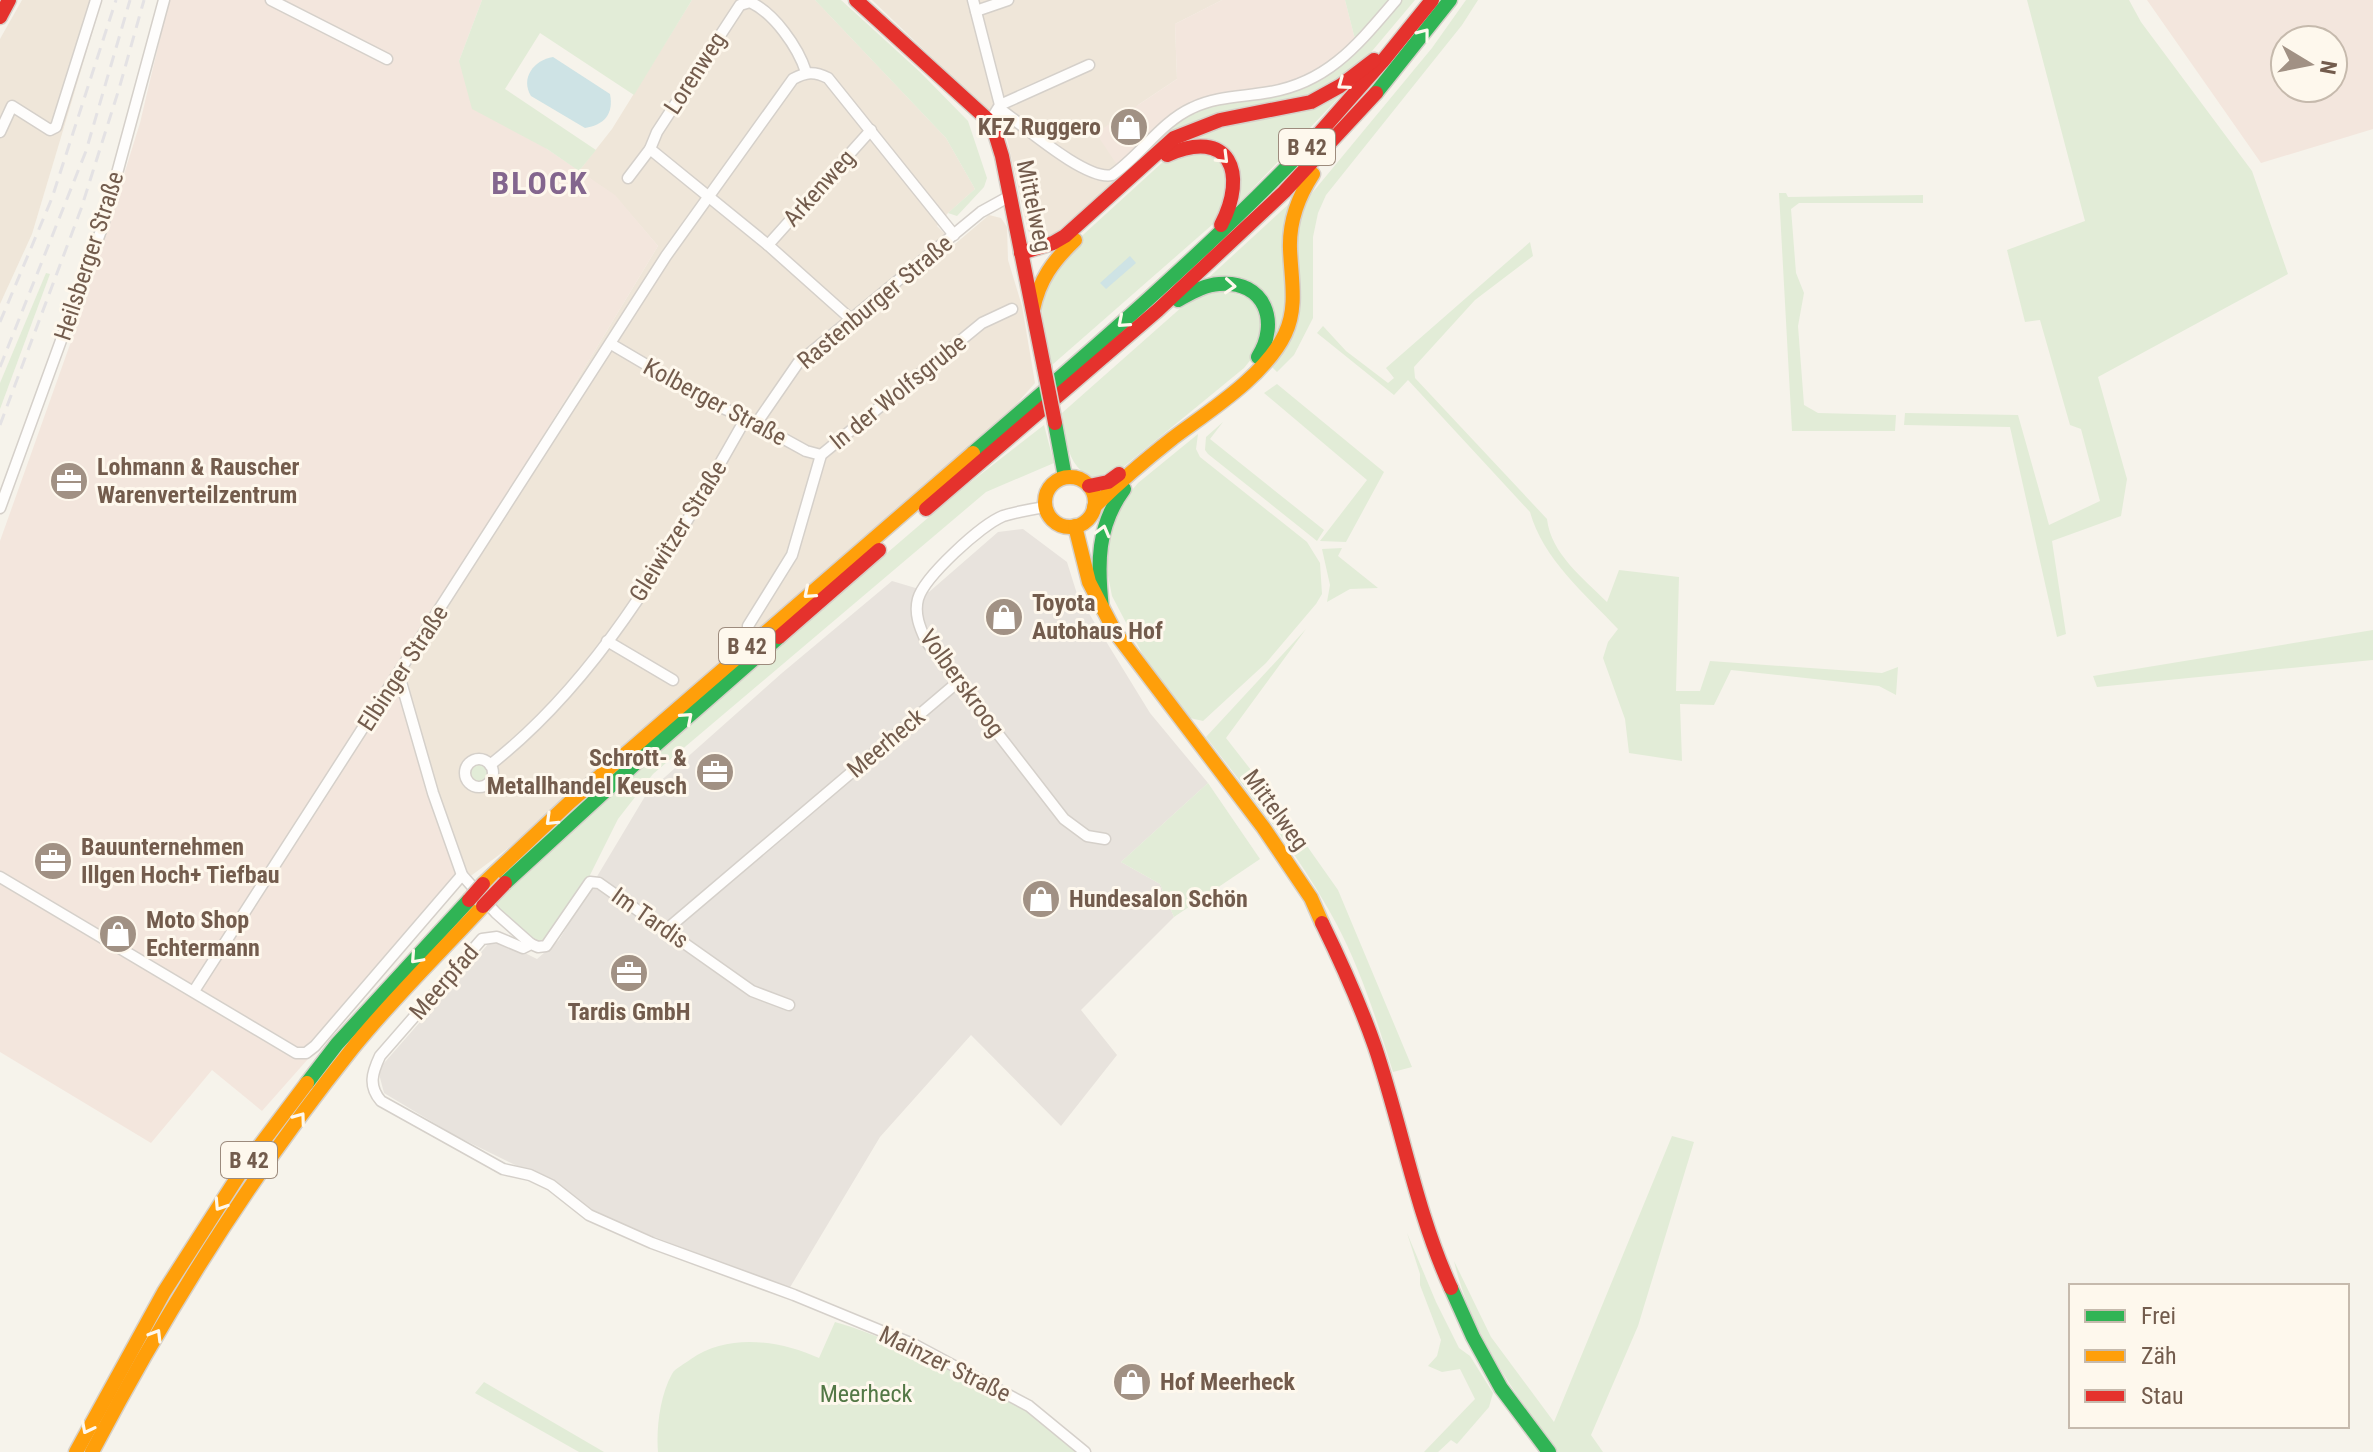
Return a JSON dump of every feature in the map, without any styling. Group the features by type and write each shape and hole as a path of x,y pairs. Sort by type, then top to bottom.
{"main road":[{"path":"0,17 9,0"},
{"name":"Mittelweg","path":"856,0 989,123 1002,156 1065,477"},
{"name":"B 42","path":"92,1452 169,1314 258,1175 353,1048 476,903 483,884 593,781 1203,252 1325,129 1432,0"},
{"name":"B 42","path":"76,1452 130,1350 246,1164 337,1044 476,903 505,883 730,680 1158,310 1238,237 1382,87 1450,0"},
{"path":"1023,260 1065,236 1174,138 1218,119 1303,105 1329,94 1405,36"},
{"path":"1094,507 1094,495 1089,486 1078,478 1065,477 1049,488 1046,507 1054,521 1064,526 1075,526 1087,519 1094,507 1149,459 1246,381 1281,342 1293,306 1289,247 1293,214 1306,183 1338,136"},
{"path":"1033,310 1040,279 1052,261 1167,155 1178,148 1195,145 1223,154 1234,170 1236,181 1233,205 1203,252"},
{"path":"1023,260 1040,266 1052,261"},
{"path":"1089,486 1114,478 1234,382 1262,352 1269,333 1269,315 1262,300 1250,290 1235,284 1209,286 1158,310"},
{"path":"1102,608 1098,556 1102,530 1116,501 1149,459"},
{"name":"Mittelweg","path":"1075,526 1082,560 1115,632 1263,827 1311,898 1351,984 1375,1048 1420,1201 1448,1282 1501,1388 1549,1452"}],"street":[{"path":"0,132 12,106 50,130 56,127 96,0"},
{"name":"Heilsberger Straße","path":"0,508 103,225 164,0"},
{"path":"271,0 387,59"},
{"path":"1000,107 975,6 1008,0"},
{"name":"Mittelweg","path":"1000,107 1078,166 1103,177 1112,175 1189,109 1211,100 1305,84 1360,44 1396,0"},
{"name":"Lorenweg","path":"628,178 650,149 657,132 740,5 750,2 763,7 802,60 806,72"},
{"path":"989,123 1000,107 1089,65"},
{"path":"806,72 828,78 954,235"},
{"name":"Elbinger Straße","path":"194,991 666,256 793,79 806,72"},
{"name":"Arkenweg","path":"768,245 871,130"},
{"path":"650,149 768,245 852,320"},
{"name":"Rastenburger Straße","path":"751,421 798,363 981,212 1010,196"},
{"name":"In der Wolfsgrube","path":"748,626 792,555 821,455 982,323 1012,309"},
{"name":"Kolberger Straße","path":"611,344 713,404 806,451 821,455"},
{"name":"Gleiwitzer Straße","path":"490,765 524,738 563,697 607,641 675,543 751,421"},
{"name":"Volberskroog","path":"1046,507 1002,517 990,524 927,579 918,600 917,622 926,641 1064,819 1087,836 1105,839"},
{"path":"607,641 673,680"},
{"path":"399,675 433,793 462,875 496,913 531,944"},
{"name":"Meerheck","path":"667,929 959,681"},
{"path":"0,877 296,1053 306,1053 462,875"},
{"name":"Im Tardis","path":"531,944 546,946 590,882 599,883 752,991 789,1005"},
{"name":"Meerpfad","path":"531,944 523,948 497,937 482,939 380,1056 372,1074 372,1086 377,1097 503,1169 530,1175 551,1185 589,1215 652,1243 794,1295"},
{"name":"Mainzer Straße","path":"794,1295 913,1344 1029,1406 1085,1452"}],"shaded area":[{"path":"22,0 102,0 32,234 0,304 0,39"},
{"path":"169,0 482,0 459,61 547,149 615,195 658,246 399,675 433,793 468,878 262,1111 212,1070 151,1143 0,1052 0,541 78,322 140,123"},
{"path":"692,0 815,0 946,138 975,189 937,226 955,244 989,215 1001,218 1007,227 1008,260 1022,306 1035,383 995,428 570,802 468,878 462,875 399,675 658,246 615,196 579,171 612,129"},
{"path":"872,0 1222,0 1175,24 1177,79 1138,105 1111,188 1051,236 1038,237 1028,231 1006,134 988,111"},
{"path":"1222,0 1345,0 1356,43 1303,82 1252,90 1119,168 1096,133 1177,79 1175,24"},
{"path":"2147,0 2373,0 2373,129 2261,163"},
{"path":"553,57 610,94 609,113 602,121 585,128 531,96 527,83 531,71 540,62"},
{"path":"1130,256 1136,263 1106,289 1100,283"},
{"path":"1023,529 1067,562 1077,594 1150,713 1208,783 1121,862 1160,884 1174,917 1081,1010 1117,1055 1061,1126 971,1035 880,1137 789,1289 593,1213 558,1186 454,1135 384,1093 378,1070 489,943 507,944 537,959 559,940 647,793 782,673 892,581 929,592 998,532"}],"green space":[{"path":"482,0 692,0 634,95 540,33 505,89 596,150 579,171 547,149 472,109 459,61"},
{"path":"815,0 841,0 968,121 987,178 984,187 957,216 948,213 975,189 946,138"},
{"path":"1345,0 1415,0 1362,63 1310,96 1221,113 1111,188 1119,168 1180,110 1303,82 1356,43"},
{"path":"1466,0 1478,0 1462,25 1326,195 1313,237 1313,318 1294,355 1277,372 1271,366 1301,218 1308,198 1432,48"},
{"path":"2027,0 2129,0 2141,22 2252,171 2288,274 2098,377 2127,479 2121,516 2052,541 2066,634 2057,637 2010,427 1904,425 1905,413 2018,415 2049,525 2100,501 2081,429 2070,425 2040,320 2025,322 2007,250 2085,221"},
{"path":"1343,93 1239,203 1240,173 1186,139"},
{"path":"1186,151 1217,159 1227,177 1230,188 1213,224 1052,365 1043,325 1041,294 1061,255 1164,161"},
{"path":"1779,193 1786,193 1788,197 1923,195 1923,203 1799,203 1791,209 1796,273 1804,293 1798,326 1804,405 1818,413 1896,415 1895,431 1792,431"},
{"path":"1291,202 1285,314 1273,340 1272,304 1205,281"},
{"path":"1530,242 1533,256 1475,300 1414,367 1415,378 1547,519 1562,555 1607,602 1619,570 1679,577 1676,691 1700,691 1710,661 1882,673 1898,667 1896,695 1879,686 1731,670 1714,705 1680,704 1682,761 1629,753 1625,719 1603,658 1608,642 1618,629 1555,560 1536,529 1530,512 1408,380 1394,395 1317,333 1323,326 1346,351 1388,383 1394,378 1386,368"},
{"path":"46,273 50,274 0,409 0,383"},
{"path":"1227,290 1255,301 1264,328 1252,358 1244,368 1122,468 1092,478 1083,473 1072,459 1062,413 1183,306 1202,296"},
{"path":"1277,384 1384,472 1346,542 1320,541 1367,480 1264,393"},
{"path":"1223,422 1210,439 1324,530 1317,541 1208,454 1205,450 1206,437"},
{"path":"1044,425 1054,463 986,492 653,774 618,819 587,881 547,941 533,941 494,904 652,755 958,492"},
{"path":"1198,434 1196,449 1200,457 1307,542 1320,563 1322,594 1266,663 1203,721 1190,718 1144,657 1112,596 1105,560 1110,528 1127,496 1138,483"},
{"path":"1342,548 1338,556 1378,588 1350,589 1327,602 1330,585 1322,549"},
{"path":"1306,629 1226,738 1338,890 1412,1067 1393,1072 1361,977 1336,923 1291,851 1206,737"},
{"path":"2373,630 2373,660 2097,687 2093,676"},
{"path":"474,764 482,764 487,773 485,780 474,782 469,777 469,769"},
{"path":"1208,783 1260,859 1174,917 1160,884 1121,862"},
{"path":"1672,1136 1694,1142 1638,1326 1591,1435 1603,1452 1558,1452 1496,1362 1471,1313 1454,1261 1491,1337 1554,1422"},
{"path":"1407,1233 1459,1348 1470,1356 1493,1393 1489,1407 1457,1444 1451,1440 1438,1452 1424,1452 1475,1399 1460,1369 1442,1372 1428,1366 1437,1356 1441,1340 1420,1285 1420,1274"},
{"name":"Meerheck","path":"835,1322 890,1342 966,1376 1036,1416 1062,1435 1076,1452 658,1452 662,1402 668,1382 678,1368 705,1351 737,1343 771,1344 819,1358"},
{"path":"484,1382 604,1452 579,1452 475,1393"}],"railway":[{"path":"0,322 52,198 116,0"},
{"path":"0,367 86,151 130,0"},
{"path":"0,425 81,209 144,0"}],"traffic: fast":[{"path":"1376,93 1450,0"},
{"path":"973,453 1191,260 1316,137"},
{"path":"1178,300 1219,284 1248,289 1264,306 1267,317 1265,344 1258,357"},
{"path":"1055,423 1065,477"},
{"path":"1102,608 1101,546 1108,517 1124,489"},
{"path":"505,883 779,637"},
{"path":"307,1083 337,1044 469,900"},
{"path":"1451,1288 1501,1388 1549,1452"}],"traffic: slow":[{"path":"1094,507 1152,455 1235,392 1276,349 1285,334 1291,313 1290,239 1293,219 1313,174"},
{"path":"1033,310 1048,272 1075,240"},
{"path":"483,884 570,802 973,453"},
{"path":"1070,477 1087,485 1095,502 1087,519 1070,527 1053,519 1045,502 1053,485 1070,477"},
{"path":"1075,526 1089,582 1115,632 1263,827 1311,898 1322,923"},
{"path":"92,1452 180,1295 245,1194 315,1096 367,1030 483,906"},
{"path":"76,1452 164,1292 246,1164 307,1083"}],"traffic: jam":[{"path":"0,17 9,0"},
{"path":"856,0 987,119 994,130 1002,156 1044,367"},
{"path":"1316,137 1432,0"},
{"path":"1021,253 1065,236 1174,138 1220,120 1311,102 1340,86 1374,60"},
{"path":"926,509 1158,310 1284,192 1376,93"},
{"path":"1167,155 1189,148 1206,147 1219,151 1228,160 1233,188 1221,225"},
{"path":"1044,367 1055,423"},
{"path":"1089,486 1108,482 1119,474"},
{"path":"779,637 879,550"},
{"path":"483,906 505,883"},
{"path":"469,900 483,884"},
{"path":"1322,923 1375,1047 1428,1230 1451,1288"}],"place":[{"name":"KFZ Ruggero","path":"1129,127"},
{"name":"Lohmann & Rauscher Warenverteilzentrum","path":"69,481"},
{"name":"Toyota Autohaus Hof","path":"1004,617"},
{"name":"Schrott- & Metallhandel Keusch","path":"715,772"},
{"name":"Bauunternehmen Illgen Hoch+ Tiefbau","path":"53,861"},
{"name":"Hundesalon Schön","path":"1041,899"},
{"name":"Moto Shop Echtermann","path":"118,934"},
{"name":"Tardis GmbH","path":"629,973"},
{"name":"Hof Meerheck","path":"1132,1382"}],"district":[{"name":"BLOCK","path":"540,183"}]}
